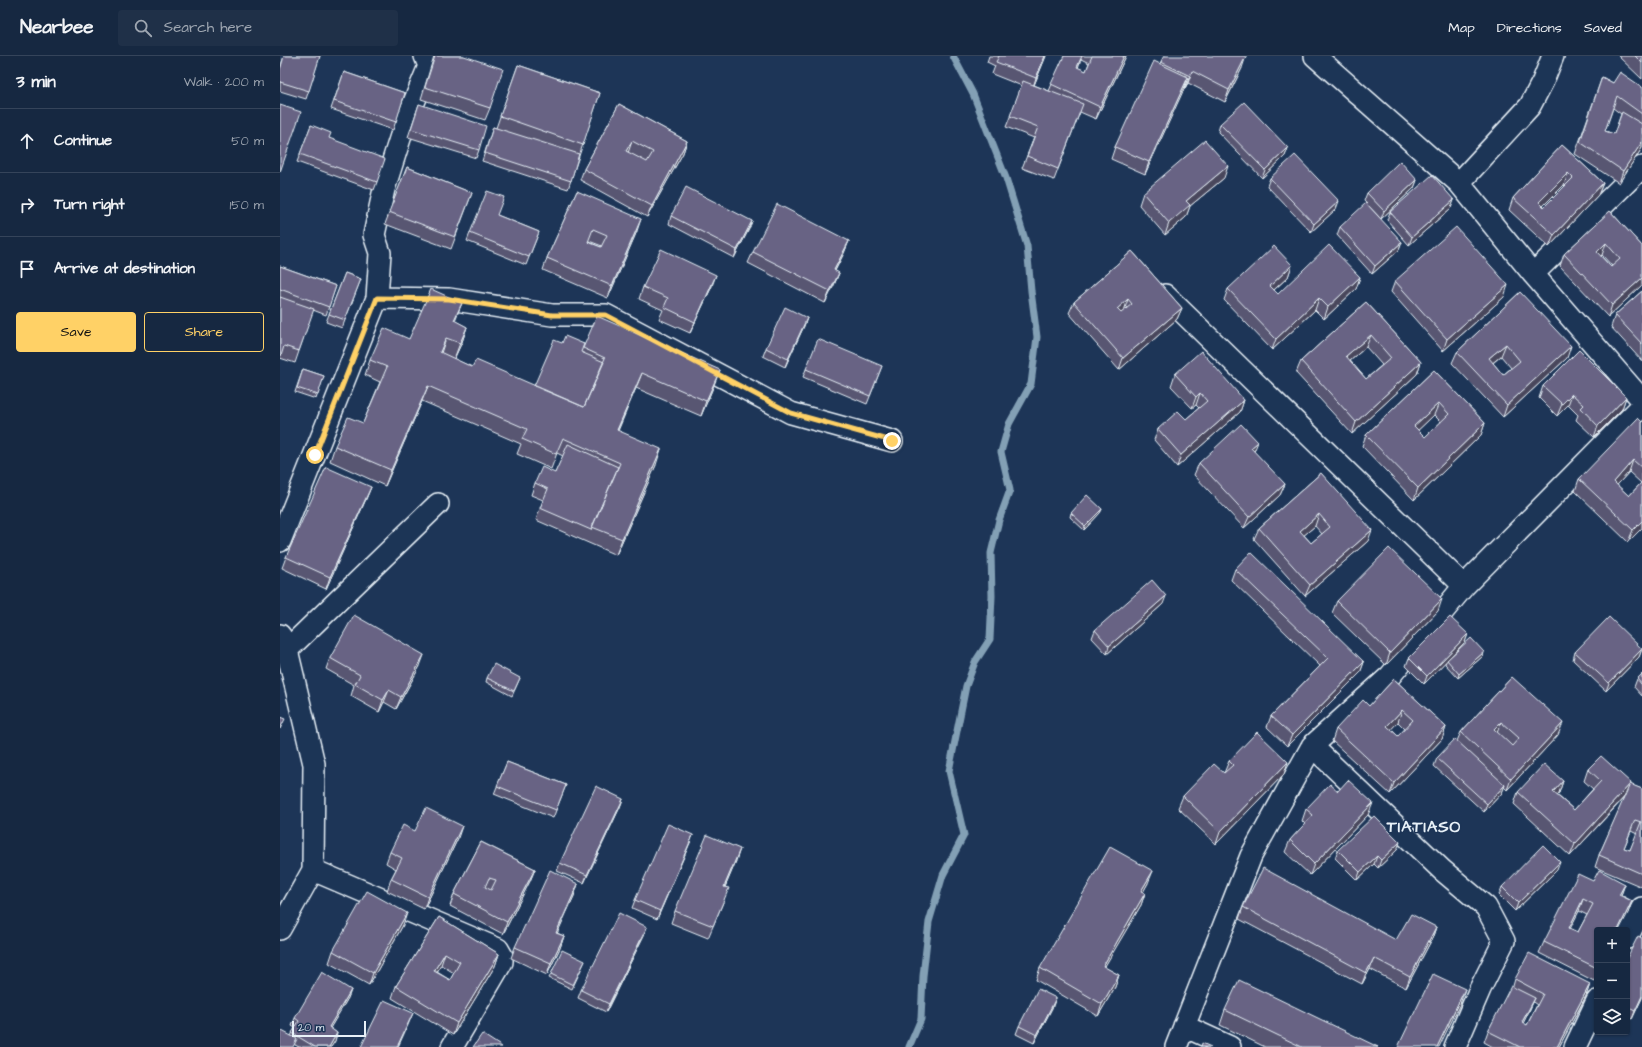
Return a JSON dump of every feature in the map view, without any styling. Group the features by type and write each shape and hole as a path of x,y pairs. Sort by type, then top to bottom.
{"street":[{"path":"280,541 377,298 380,253 374,235 384,189 403,129 429,66 425,56"},
{"path":"1315,56 1459,183 1533,274 1642,400"},
{"path":"1459,183 1530,106 1543,81 1553,56"},
{"path":"1533,274 1642,167"},
{"path":"1165,295 1464,586"},
{"path":"377,298 449,299 552,315 606,315 791,413 892,441"},
{"path":"1176,1047 1251,856 1312,746 1390,676 1464,586 1642,406"},
{"path":"280,929 313,870 314,764 283,642 438,504"},
{"path":"1312,746 1442,870 1486,907 1504,941 1480,989 1455,1047"},
{"path":"313,870 498,950 502,956 502,962 452,1047"},
{"path":"1630,932 1642,908"},
{"path":"1575,1047 1594,1007"},
{"path":"1184,1026 1230,1047"}],"building":[{"path":"284,56 320,56 309,91 280,82 280,70"},
{"path":"435,56 464,56 503,69 490,108 425,87"},
{"path":"999,56 1045,56 1036,78 996,62"},
{"path":"1064,56 1082,56 1077,67 1086,71 1092,56 1124,56 1100,107 1051,84"},
{"path":"1164,56 1246,56 1229,90 1192,71 1190,76 1161,62"},
{"path":"1635,56 1642,56 1642,63"},
{"path":"1154,61 1188,77 1149,162 1115,147"},
{"path":"518,65 600,93 583,145 500,116"},
{"path":"344,72 405,93 396,122 334,101"},
{"path":"1620,72 1642,87 1642,114 1617,96 1605,131 1614,134 1622,112 1642,124 1642,142 1623,171 1580,142 1602,77 1613,83"},
{"path":"1023,81 1083,104 1058,169 1027,156 1038,127 1010,116"},
{"path":"1244,102 1288,148 1265,170 1220,124"},
{"path":"419,104 486,126 479,150 411,129"},
{"path":"619,104 687,141 652,206 584,169","holes":["632,141 653,152 647,162 626,151"]},
{"path":"280,105 301,112 280,172"},
{"path":"311,125 331,133 329,138 385,159 377,182 300,154"},
{"path":"493,127 579,154 571,181 485,153"},
{"path":"1205,140 1228,166 1186,201 1190,205 1169,223 1143,193"},
{"path":"1562,145 1603,183 1554,235 1513,198","holes":["1568,173 1573,178 1544,207 1539,202"]},
{"path":"1295,155 1339,201 1314,224 1270,178"},
{"path":"1400,161 1417,180 1384,211 1367,193"},
{"path":"407,167 472,193 455,237 389,212"},
{"path":"1432,175 1454,200 1412,237 1390,212"},
{"path":"686,187 752,221 737,250 671,216"},
{"path":"487,191 504,197 497,215 539,232 529,257 470,233"},
{"path":"577,191 641,219 612,286 547,258","holes":["593,229 607,235 601,247 588,242"]},
{"path":"1366,203 1402,242 1375,266 1340,227"},
{"path":"777,204 849,241 834,270 839,273 830,291 753,252"},
{"path":"1610,211 1642,246 1642,278 1612,305 1564,254","holes":["1606,243 1620,259 1611,267 1597,252"]},
{"path":"1456,227 1508,285 1447,339 1395,281"},
{"path":"1329,245 1360,277 1328,307 1319,298 1276,339 1228,289 1274,246 1292,265 1270,286 1278,294"},
{"path":"661,249 716,275 695,322 664,307 668,298 643,287"},
{"path":"1132,251 1182,308 1123,358 1074,302","holes":["1128,299 1132,304 1121,313 1117,309"]},
{"path":"280,266 336,286 329,307 280,289"},
{"path":"345,273 361,279 345,320 329,314"},
{"path":"431,289 462,303 454,320 467,327 460,343 446,338 440,352 472,367 476,360 584,407 605,358 583,348 597,316 720,370 706,401 642,373 617,430 661,449 622,539 592,527 620,463 563,438 556,454 522,439 527,429 428,386 391,470 335,446 348,417 363,423 387,367 370,360 384,328 409,339"},
{"path":"1642,291 1642,344 1615,315"},
{"path":"1520,292 1571,346 1507,405 1457,352","holes":["1506,344 1520,361 1503,375 1489,358"]},
{"path":"280,297 314,309 299,351 284,346 281,356 280,355"},
{"path":"1366,302 1421,362 1356,422 1301,361","holes":["1371,335 1391,358 1366,379 1346,356"]},
{"path":"785,307 807,318 788,359 766,348"},
{"path":"565,336 584,344 581,352 604,362 584,407 534,386 554,340 562,343"},
{"path":"818,339 882,366 870,396 806,369"},
{"path":"1579,350 1626,397 1598,426 1581,408 1584,405 1572,394 1562,404 1543,386"},
{"path":"1201,351 1244,400 1181,455 1158,429 1178,411 1186,419 1207,401 1200,393 1196,397 1175,374"},
{"path":"303,369 324,376 318,395 297,388"},
{"path":"1434,370 1485,423 1418,488 1366,435","holes":["1439,403 1449,414 1425,437 1414,426"]},
{"path":"1638,418 1642,422 1642,468 1633,460 1614,482 1629,496 1642,482 1642,521 1633,530 1579,479"},
{"path":"1241,424 1258,442 1251,448 1285,484 1249,517 1199,463"},
{"path":"568,444 618,467 591,530 540,508 548,489 535,483 542,467 555,473"},
{"path":"326,467 371,487 330,577 286,557"},
{"path":"1321,473 1372,530 1310,585 1259,528","holes":["1319,514 1330,527 1311,543 1300,531"]},
{"path":"1087,495 1102,509 1085,526 1071,513"},
{"path":"1389,548 1442,599 1390,653 1337,601"},
{"path":"1251,552 1364,662 1292,735 1271,716 1328,658 1235,569"},
{"path":"1152,580 1166,596 1109,646 1095,630"},
{"path":"354,615 424,655 401,697 389,690 383,700 355,684 360,675 330,658"},
{"path":"1450,617 1468,634 1427,676 1409,658"},
{"path":"1609,617 1642,649 1609,683 1575,652"},
{"path":"1471,638 1484,652 1459,674 1447,660"},
{"path":"494,664 520,678 514,691 487,678"},
{"path":"1642,674 1642,685 1637,679"},
{"path":"1512,677 1563,723 1511,779 1461,732","holes":["1501,722 1519,738 1512,746 1494,729"]},
{"path":"1394,679 1446,727 1394,783 1336,729 1363,700 1369,706","holes":["1402,710 1413,720 1398,736 1387,726"]},
{"path":"280,717 285,719 280,729"},
{"path":"1257,732 1288,762 1220,832 1183,796 1214,764 1224,773 1233,765 1229,761"},
{"path":"1455,739 1505,785 1487,804 1437,758"},
{"path":"1601,756 1631,783 1575,844 1518,792 1544,764 1563,781 1553,792 1574,810 1601,781 1588,769"},
{"path":"507,762 566,785 556,810 497,786"},
{"path":"1348,780 1373,803 1314,864 1290,840 1313,815 1306,809 1330,784 1338,791"},
{"path":"1630,784 1642,789 1642,874 1599,855","holes":["1635,820 1641,822 1630,850 1624,848"]},
{"path":"596,786 623,799 587,875 560,863"},
{"path":"426,808 462,826 428,897 391,879 402,858 390,852 403,825 415,831"},
{"path":"1374,816 1400,842 1381,860 1377,856 1360,872 1338,850"},
{"path":"668,824 693,835 660,911 635,900"},
{"path":"707,835 740,849 724,887 729,888 713,926 675,911"},
{"path":"481,842 535,869 507,922 454,894","holes":["489,878 496,880 491,890 485,887"]},
{"path":"1543,845 1560,862 1518,903 1502,887"},
{"path":"1110,847 1153,871 1141,891 1145,893 1103,966 1119,975 1102,1004 1040,968"},
{"path":"1263,868 1396,940 1411,914 1436,927 1410,977 1374,958 1366,973 1243,907"},
{"path":"550,870 578,884 556,933 564,936 551,963 515,947"},
{"path":"1599,870 1625,884 1619,895 1632,901 1619,927 1594,927 1594,967 1544,942 1578,874 1593,881","holes":["1583,899 1593,904 1578,932 1569,928"]},
{"path":"367,891 407,913 373,973 333,951"},
{"path":"619,913 647,927 609,1004 581,990"},
{"path":"439,917 499,954 457,1023 396,986","holes":["445,953 460,962 450,980 434,971"]},
{"path":"1638,936 1642,938 1642,996 1635,1011 1630,1008 1630,952"},
{"path":"562,950 585,961 573,985 551,974"},
{"path":"1529,953 1590,984 1557,1047 1520,1047 1488,1031 1511,986 1535,998 1522,1022 1527,1025 1543,994 1515,979"},
{"path":"322,972 351,990 329,1027 337,1033 329,1047 315,1047 292,1033 299,1021 295,1018"},
{"path":"1433,974 1465,989 1437,1047 1398,1047"},
{"path":"1239,980 1378,1047 1302,1047 1225,1010"},
{"path":"1038,989 1056,998 1037,1035 1019,1026"},
{"path":"384,1000 413,1013 397,1047 361,1047"},
{"path":"280,1030 297,1039 293,1047 280,1047"},
{"path":"482,1034 502,1047 473,1047"},
{"path":"1202,1043 1211,1047 1201,1047"}],"waterway":[{"path":"909,1047 921,1019 923,976 929,922 943,875 964,835 949,771 966,686 975,662 990,639 992,596 991,553 999,520 1010,490 1001,452 1009,424 1031,384 1037,337 1027,246 1006,178 973,94 953,56"}],"district":[{"name":"TIATIASO","path":"1424,827"}],"route":[{"path":"315,455 377,298 449,299 552,315 606,315 791,413 892,441"}]}
